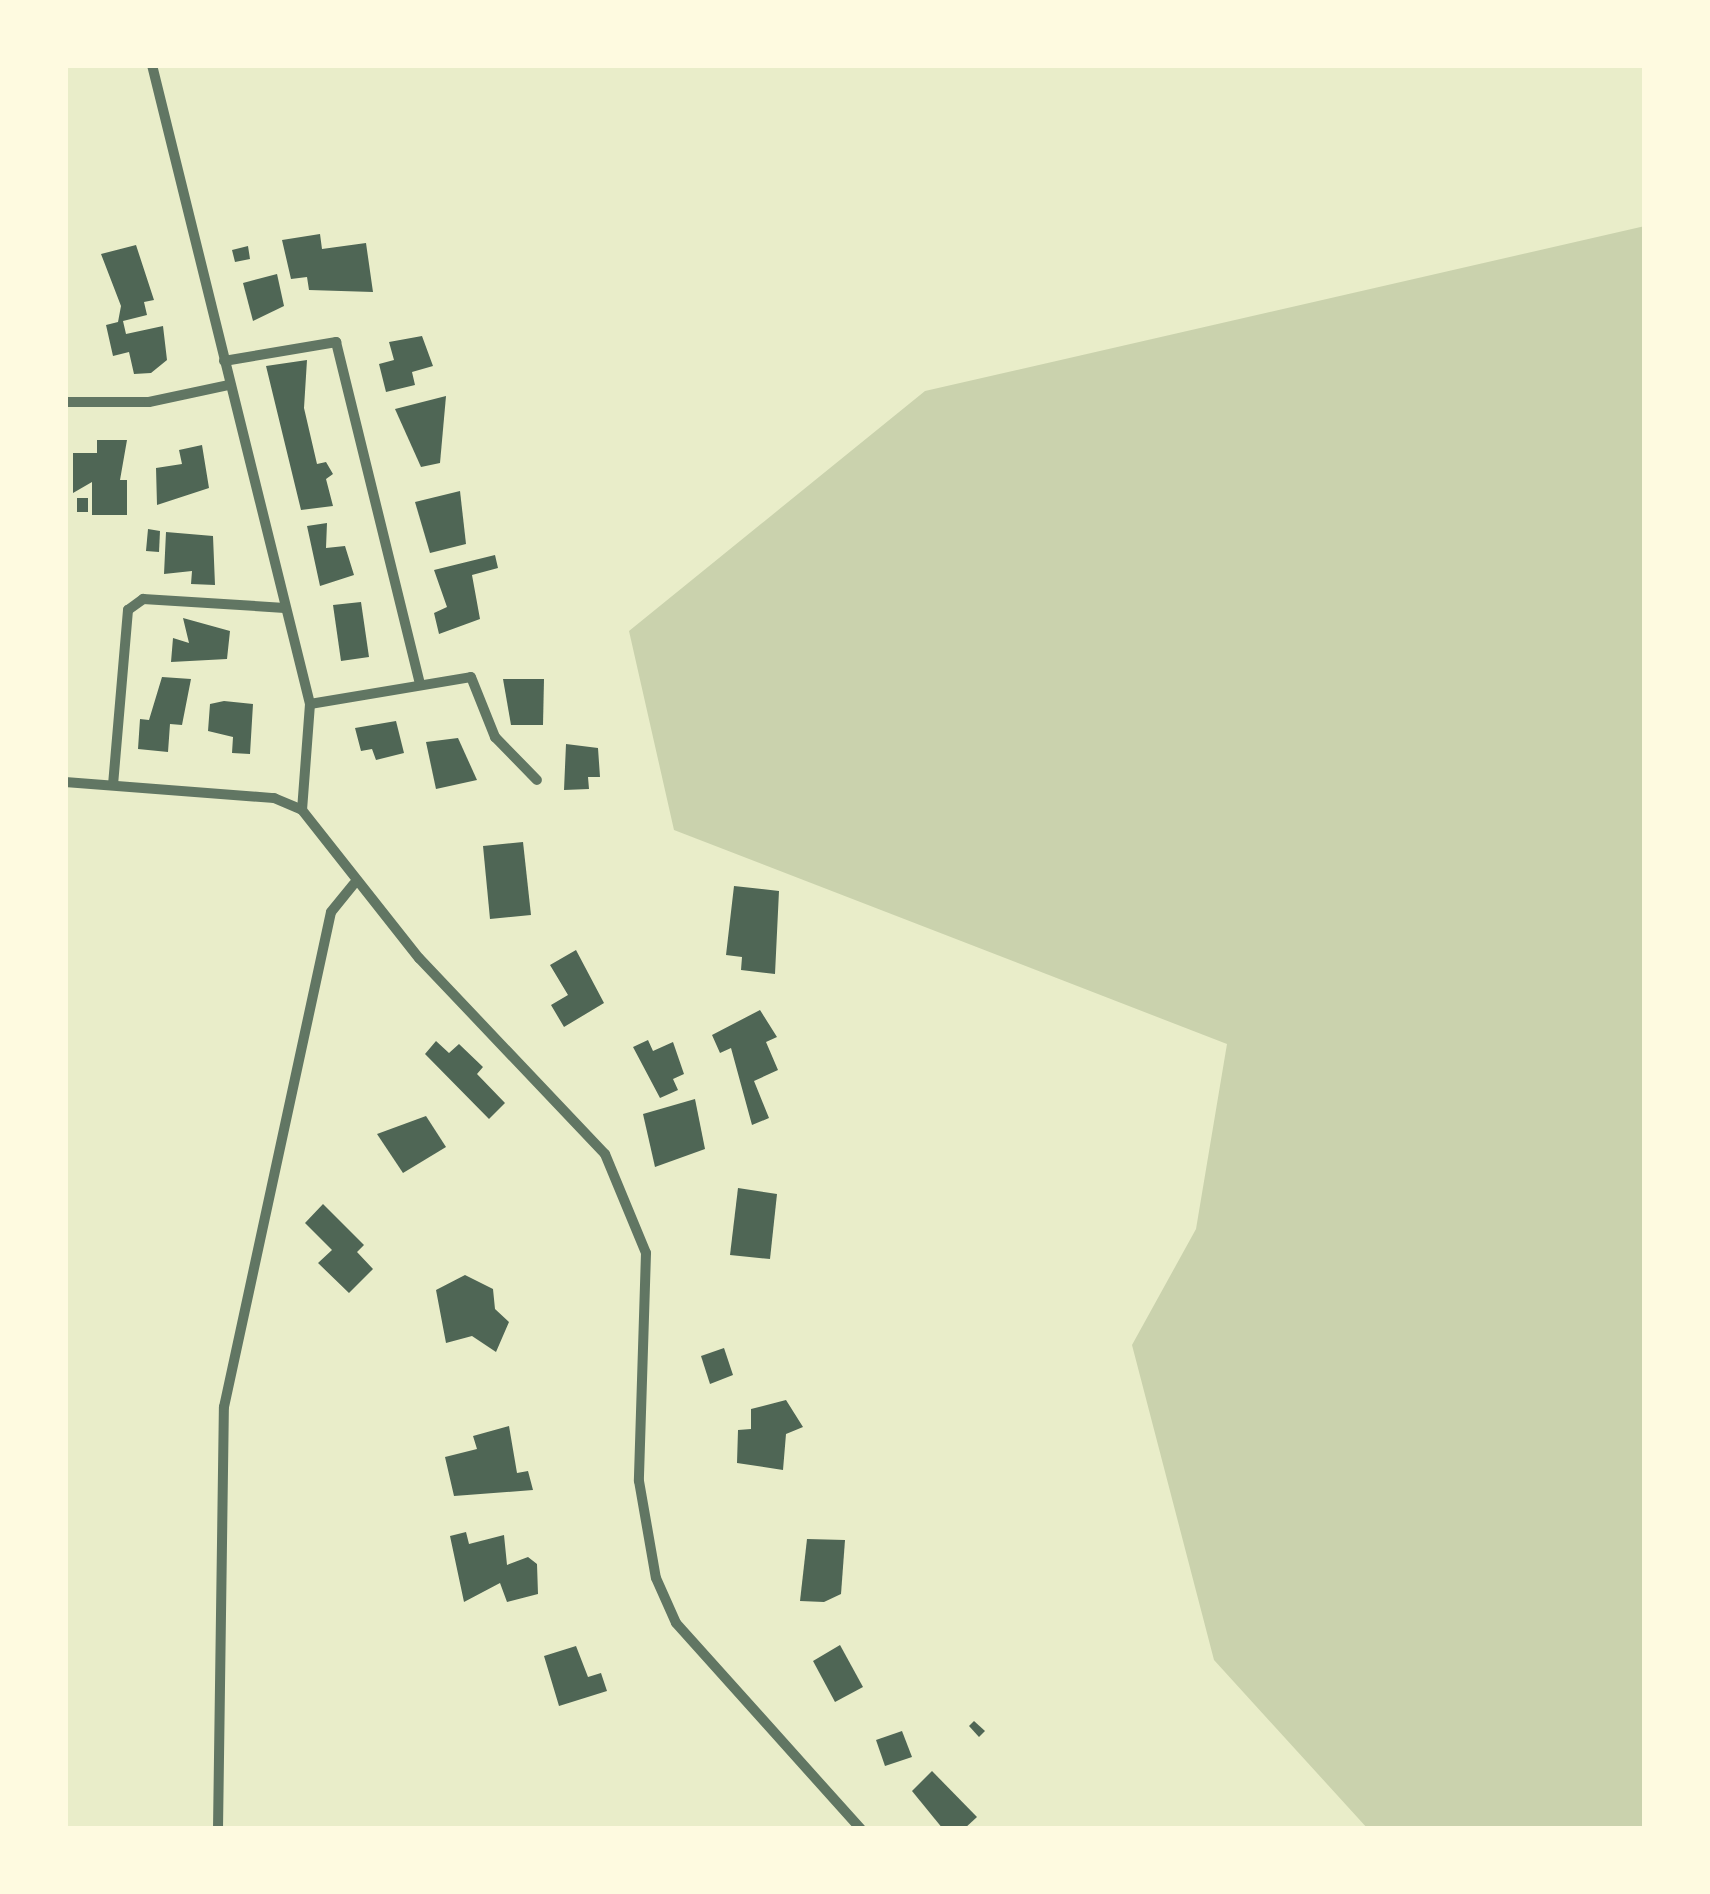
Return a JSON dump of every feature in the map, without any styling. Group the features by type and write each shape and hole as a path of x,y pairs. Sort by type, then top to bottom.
{"street":[{"path":"152,65 310,704 302,810"},
{"path":"224,362 336,342 420,684"},
{"path":"65,402 149,402 229,385"},
{"path":"113,785 128,610 144,599 285,608"},
{"path":"310,704 471,677 495,736 537,780"},
{"path":"65,782 274,798 302,810 354,884 617,1172 646,1253 639,1481 656,1578 676,1623 861,1829"},
{"path":"218,1829 224,1407 331,912 354,884"}],"green space":[{"path":"1645,226 1645,1829 1368,1829 1214,1660 1132,1345 1196,1229 1227,1044 674,830 629,631 925,391"}],"building":[{"path":"320,234 322,249 366,243 373,292 309,290 307,277 291,279 282,240"},
{"path":"136,245 154,300 144,302 147,315 123,321 126,334 163,326 167,360 151,373 134,374 129,352 113,356 106,325 118,322 121,306 101,254"},
{"path":"248,246 250,259 235,262 232,250"},
{"path":"277,274 284,306 253,321 243,283"},
{"path":"422,336 433,366 412,372 415,385 386,392 379,364 394,360 389,342"},
{"path":"307,360 304,408 317,464 326,462 333,474 326,479 333,506 301,510 266,366"},
{"path":"446,396 440,463 421,467 395,409"},
{"path":"97,440 127,440 120,480 127,480 127,515 92,515 92,482 73,493 73,453 97,453"},
{"path":"202,445 209,488 157,505 156,468 182,464 179,450"},
{"path":"460,491 466,544 430,553 415,502"},
{"path":"77,498 88,498 88,512 77,512"},
{"path":"327,523 326,548 345,546 354,575 320,586 307,526"},
{"path":"148,529 160,531 159,552 146,551"},
{"path":"166,532 213,536 215,585 191,584 192,571 164,574"},
{"path":"495,555 498,568 472,575 480,619 439,634 434,613 447,607 434,570"},
{"path":"361,602 369,657 341,661 333,605"},
{"path":"183,618 230,631 227,659 171,662 173,638 189,643"},
{"path":"162,677 191,679 182,725 170,724 168,752 138,749 140,719 149,720"},
{"path":"503,679 544,679 543,725 511,725"},
{"path":"210,704 253,704 250,754 232,753 233,737 208,731"},
{"path":"396,721 404,753 376,760 372,749 361,751 355,728"},
{"path":"458,738 477,780 436,789 426,742"},
{"path":"566,744 598,748 600,777 588,777 589,789 564,790"},
{"path":"523,842 531,915 490,919 483,846"},
{"path":"734,886 779,891 775,974 741,970 742,957 726,955"},
{"path":"576,950 604,1003 564,1027 551,1005 568,995 550,965"},
{"path":"760,1010 777,1037 766,1042 778,1070 754,1081 769,1118 752,1125 731,1048 720,1053 712,1035"},
{"path":"648,1040 653,1051 673,1042 684,1074 673,1079 678,1090 660,1098 633,1047"},
{"path":"436,1041 449,1053 459,1044 483,1067 477,1074 505,1103 489,1119 425,1054"},
{"path":"695,1099 705,1149 655,1167 643,1114"},
{"path":"426,1116 446,1147 403,1173 377,1134"},
{"path":"738,1188 777,1194 770,1259 730,1255"},
{"path":"323,1204 364,1245 357,1252 373,1269 349,1293 318,1263 332,1250 305,1223"},
{"path":"465,1275 493,1289 495,1309 509,1322 496,1352 472,1336 446,1343 436,1290"},
{"path":"724,1348 733,1375 710,1384 701,1356"},
{"path":"786,1400 803,1427 786,1434 783,1470 737,1463 738,1430 751,1429 751,1409"},
{"path":"509,1426 517,1473 528,1471 533,1490 454,1496 445,1457 477,1449 473,1436"},
{"path":"466,1532 469,1544 504,1535 507,1565 528,1557 537,1564 538,1594 507,1602 500,1583 464,1602 450,1536"},
{"path":"807,1539 845,1540 841,1594 824,1602 800,1601"},
{"path":"840,1645 863,1687 835,1702 813,1661"},
{"path":"576,1646 588,1677 601,1673 607,1691 559,1706 544,1656"},
{"path":"974,1721 985,1731 979,1737 969,1726"},
{"path":"902,1731 912,1757 885,1766 876,1740"},
{"path":"932,1771 977,1817 964,1829 943,1829 912,1791"}]}
